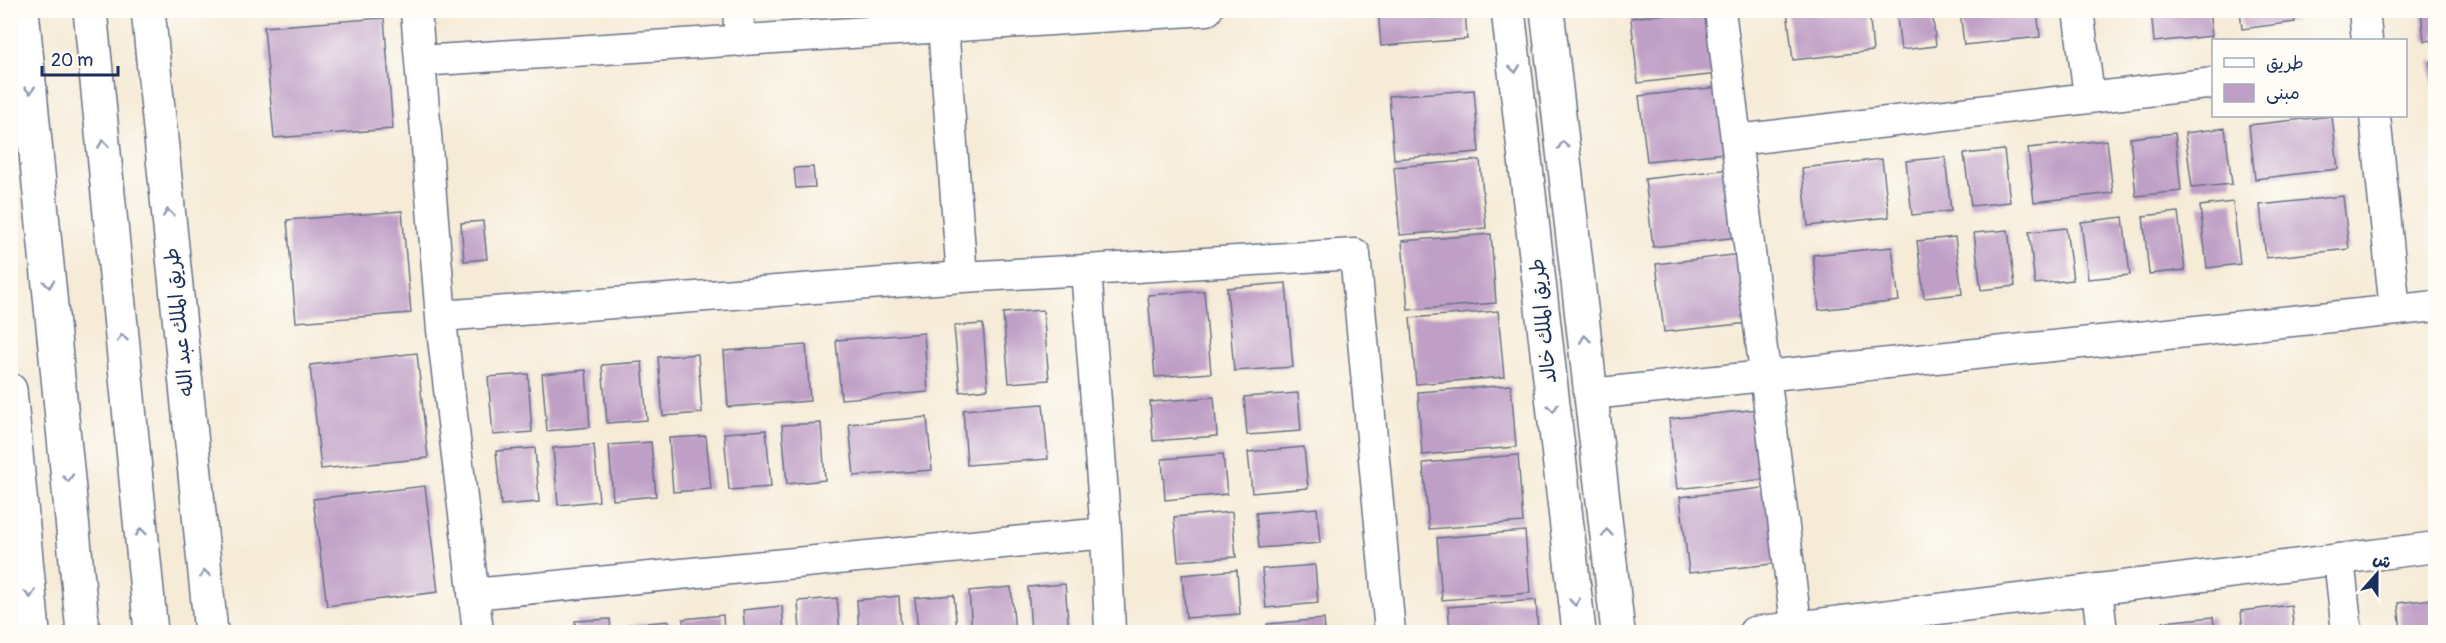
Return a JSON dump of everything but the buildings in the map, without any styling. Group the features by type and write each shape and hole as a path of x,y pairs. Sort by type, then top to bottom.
{"main road":[{"path":"22,10 83,633"},
{"path":"90,10 151,633"},
{"name":"طريق الملك عبد الله","path":"148,10 211,633"},
{"name":"طريق الملك خالد","path":"1508,10 1579,633"},
{"name":"طريق الملك خالد","path":"1547,10 1618,633"},
{"path":"10,390 33,633"}],"street":[{"path":"416,10 441,316 478,633"},
{"path":"738,10 740,41"},
{"path":"420,62 1207,10"},
{"path":"1720,10 1797,630"},
{"path":"2078,10 2089,96"},
{"path":"2364,10 2367,39"},
{"path":"943,26 962,277"},
{"path":"1737,140 2089,96 2212,83"},
{"path":"2374,117 2395,310"},
{"path":"441,316 962,277 1355,254 1390,633"},
{"path":"1086,270 1106,533 1110,633"},
{"path":"1591,394 2436,306"},
{"path":"473,594 1106,533"},
{"path":"1754,633 1797,630 2436,547"},
{"path":"2339,559 2347,633"},
{"path":"2097,590 2102,633"}]}
